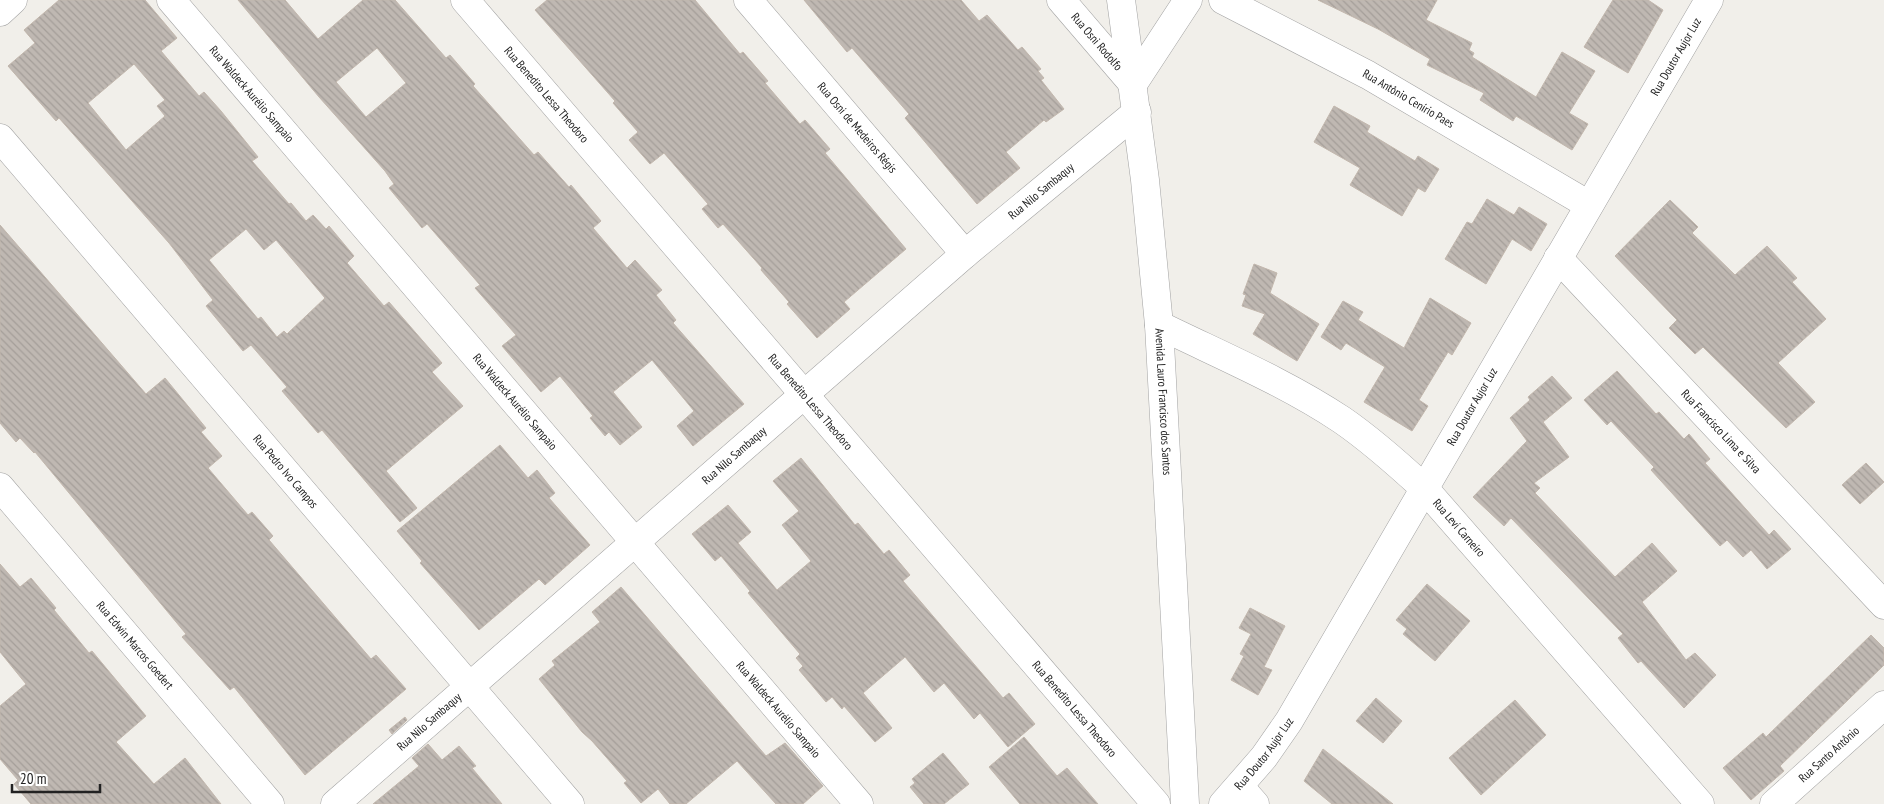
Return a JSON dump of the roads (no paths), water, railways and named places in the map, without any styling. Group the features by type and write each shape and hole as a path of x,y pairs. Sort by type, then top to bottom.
{"street":[{"path":"0,12 14,0"},
{"name":"Rua Waldeck Aurélio Sampaio","path":"171,0 859,804"},
{"name":"Rua Benedito Lessa Theodoro","path":"465,0 1156,804"},
{"name":"Rua Osni de Medeiros Régis","path":"748,0 965,254"},
{"name":"Rua Osni Rodolfo","path":"1061,0 1133,84"},
{"name":"Avenida Lauro Francisco dos Santos","path":"1121,0 1137,112 1159,325 1185,804"},
{"path":"1133,84 1188,0"},
{"name":"Rua Antônio Cenírio Paes","path":"1223,0 1368,75 1589,205"},
{"name":"Rua Doutor Aujor Luz","path":"1239,798 1289,721 1708,0"},
{"name":"Rua Nilo Sambaquy","path":"335,804 965,254 1137,112"},
{"name":"Rua Pedro Ivo Campos","path":"0,138 570,804"},
{"name":"Rua Francisco Lima e Silva","path":"1558,258 1884,604"},
{"name":"Rua Levi Carneiro","path":"1159,325 1301,396 1342,420 1391,457 1424,488 1700,804"},
{"name":"Rua Edwin Marcos Goedert","path":"0,486 270,804"},
{"name":"Rua Santo Antônio","path":"1774,804 1884,705"}]}
